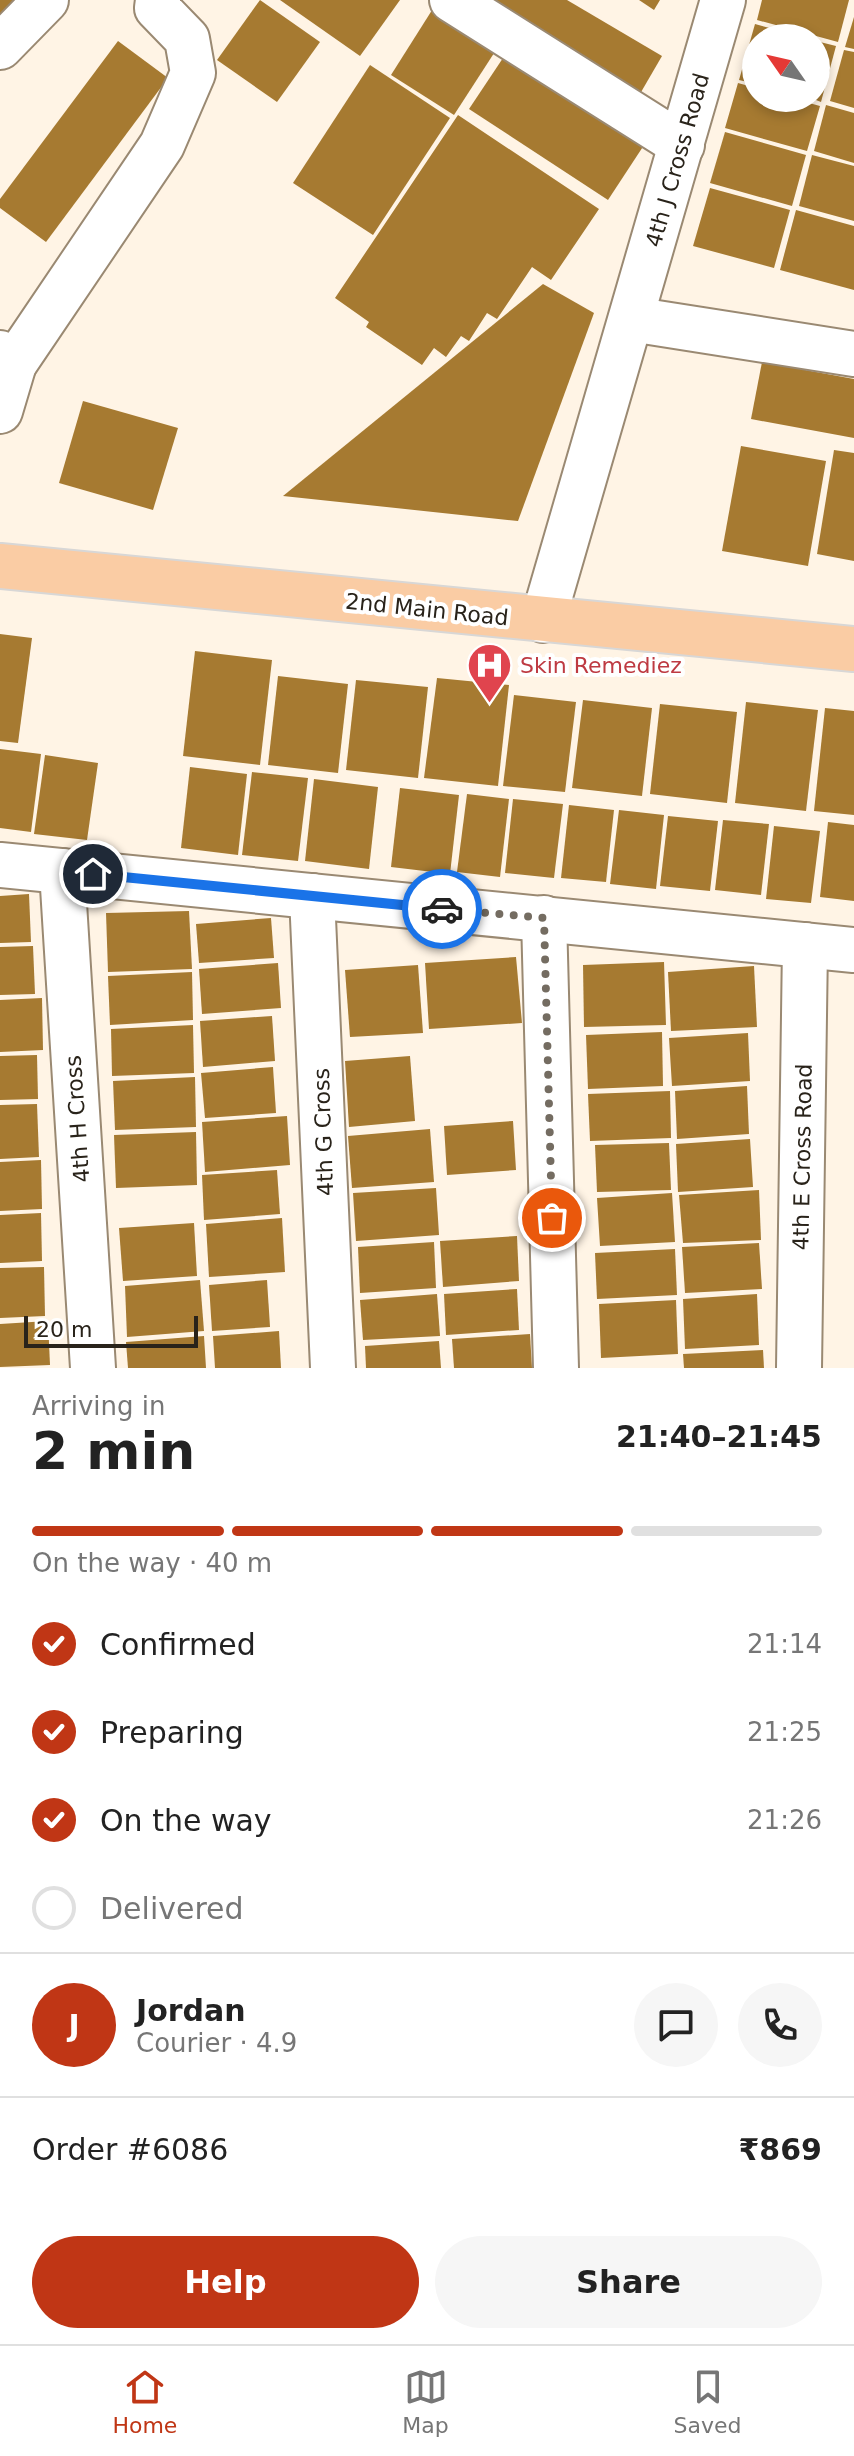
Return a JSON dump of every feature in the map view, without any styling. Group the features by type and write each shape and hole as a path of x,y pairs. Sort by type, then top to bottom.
{"main road":[{"name":"2nd Main Road","path":"0,566 854,649"}],"street":[{"path":"0,47 46,0"},
{"path":"0,411 7,359 162,145 193,73 187,39 157,8 158,0"},
{"path":"452,0 682,145"},
{"name":"4th J Cross Road","path":"543,620 723,0"},
{"path":"631,319 854,354"},
{"path":"0,865 854,950"},
{"name":"4th H Cross","path":"62,871 93,1368"},
{"name":"4th G Cross","path":"312,896 333,1368"},
{"path":"544,918 556,1368"},
{"name":"4th E Cross Road","path":"799,1368 805,945"}],"building":[{"path":"0,0 17,0 0,17"},
{"path":"260,0 320,42 277,102 217,60"},
{"path":"280,0 400,0 360,56"},
{"path":"478,0 567,0 662,56 637,99"},
{"path":"639,0 660,0 654,10"},
{"path":"762,0 849,0 838,42 830,40 830,24 772,24 757,20"},
{"path":"434,7 498,47 454,115 391,75"},
{"path":"854,17 854,49 845,47"},
{"path":"118,41 168,78 46,242 0,208 0,199"},
{"path":"830,44 836,46 830,68"},
{"path":"509,49 648,139 608,200 469,109"},
{"path":"844,50 854,52 854,108 830,101"},
{"path":"370,65 450,118 373,235 293,183"},
{"path":"738,83 742,84 742,112 818,112 807,151 725,128"},
{"path":"830,106 854,113 854,163 814,151 824,112 830,112"},
{"path":"458,115 599,209 551,280 532,267 497,319 487,313 469,341 461,336 446,357 434,348 422,365 366,327 369,322 335,298"},
{"path":"725,132 806,155 792,206 710,183"},
{"path":"812,155 854,166 854,221 799,206"},
{"path":"710,188 790,210 774,268 693,246"},
{"path":"796,210 854,226 854,290 780,270"},
{"path":"543,284 594,313 518,521 283,496"},
{"path":"762,362 854,379 854,438 751,419"},
{"path":"83,401 178,428 153,510 59,483"},
{"path":"741,446 826,461 808,566 722,551"},
{"path":"834,450 854,453 854,561 817,554"},
{"path":"0,634 32,638 18,743 0,741"},
{"path":"195,651 272,660 260,765 183,756"},
{"path":"278,676 348,684 338,773 268,765"},
{"path":"437,678 509,685 498,786 424,778"},
{"path":"356,680 428,687 418,778 346,770"},
{"path":"514,695 576,702 565,792 503,786"},
{"path":"583,700 652,708 642,796 572,788"},
{"path":"746,702 818,710 806,811 735,803"},
{"path":"660,704 737,712 727,803 650,794"},
{"path":"825,708 854,711 854,815 814,811"},
{"path":"0,749 41,754 31,832 0,828"},
{"path":"45,755 98,763 87,840 34,834"},
{"path":"190,767 247,774 238,855 181,848"},
{"path":"252,772 308,778 298,861 242,855"},
{"path":"314,779 378,787 369,869 305,861"},
{"path":"400,788 459,795 450,874 391,867"},
{"path":"467,794 509,799 500,877 457,872"},
{"path":"513,799 563,804 554,878 505,873"},
{"path":"569,805 614,810 606,882 561,878"},
{"path":"619,810 664,815 656,889 610,884"},
{"path":"668,816 718,821 710,891 660,886"},
{"path":"723,820 769,824 761,895 715,890"},
{"path":"828,822 854,825 854,901 820,897"},
{"path":"774,826 820,831 811,903 766,899"},
{"path":"29,894 31,942 0,943 0,896"},
{"path":"189,911 192,969 108,972 106,913"},
{"path":"271,918 274,958 199,963 196,924"},
{"path":"33,946 35,994 0,995 0,947"},
{"path":"516,957 522,1023 429,1029 425,963"},
{"path":"664,962 666,1025 584,1027 583,965"},
{"path":"278,963 281,1008 202,1014 199,969"},
{"path":"418,965 423,1033 350,1037 345,970"},
{"path":"754,966 757,1027 671,1031 668,972"},
{"path":"192,972 193,1020 110,1025 108,976"},
{"path":"42,998 43,1050 0,1052 0,1000"},
{"path":"272,1016 275,1061 203,1067 200,1021"},
{"path":"193,1025 194,1073 112,1076 111,1029"},
{"path":"662,1032 663,1086 588,1089 586,1035"},
{"path":"748,1033 750,1081 672,1086 669,1038"},
{"path":"37,1055 38,1099 0,1100 0,1056"},
{"path":"410,1056 415,1121 349,1127 345,1061"},
{"path":"273,1067 276,1113 205,1118 201,1073"},
{"path":"195,1077 196,1127 115,1130 113,1081"},
{"path":"747,1086 749,1134 677,1139 675,1091"},
{"path":"670,1091 671,1138 590,1141 588,1094"},
{"path":"37,1104 39,1157 0,1159 0,1105"},
{"path":"287,1116 290,1165 205,1172 202,1122"},
{"path":"513,1121 516,1170 447,1175 444,1126"},
{"path":"430,1129 434,1182 352,1188 348,1136"},
{"path":"196,1132 197,1185 116,1188 114,1135"},
{"path":"750,1139 753,1187 678,1192 676,1144"},
{"path":"669,1143 671,1190 597,1192 595,1145"},
{"path":"41,1160 42,1209 0,1211 0,1162"},
{"path":"277,1170 280,1214 204,1220 202,1175"},
{"path":"436,1188 439,1235 356,1241 353,1193"},
{"path":"759,1190 761,1240 683,1243 679,1195"},
{"path":"672,1193 675,1242 600,1246 597,1198"},
{"path":"41,1213 42,1261 0,1263 0,1215"},
{"path":"282,1218 285,1272 209,1277 206,1224"},
{"path":"194,1223 197,1276 123,1281 119,1228"},
{"path":"517,1236 519,1281 443,1287 440,1241"},
{"path":"434,1242 436,1288 360,1293 358,1247"},
{"path":"759,1243 762,1289 685,1293 682,1247"},
{"path":"675,1249 677,1295 597,1299 595,1253"},
{"path":"44,1267 45,1316 0,1318 0,1268"},
{"path":"200,1280 204,1331 127,1337 125,1286"},
{"path":"267,1280 270,1327 212,1331 209,1285"},
{"path":"517,1289 519,1330 446,1335 444,1294"},
{"path":"437,1294 440,1336 363,1340 360,1300"},
{"path":"757,1294 759,1345 685,1349 683,1299"},
{"path":"676,1300 678,1354 601,1358 599,1304"},
{"path":"48,1321 50,1365 0,1367 0,1324"},
{"path":"279,1331 281,1368 215,1368 213,1336"},
{"path":"530,1334 532,1368 454,1368 452,1339"},
{"path":"204,1336 206,1368 128,1368 126,1342"},
{"path":"439,1341 441,1368 366,1368 365,1346"},
{"path":"763,1350 764,1368 684,1368 683,1354"}],"way so far":[{"path":"442,909 544,918 552,1218"}],"place":[{"name":"Skin Remediez","path":"489,704"}],"route":[{"path":"93,874 442,909"}]}
